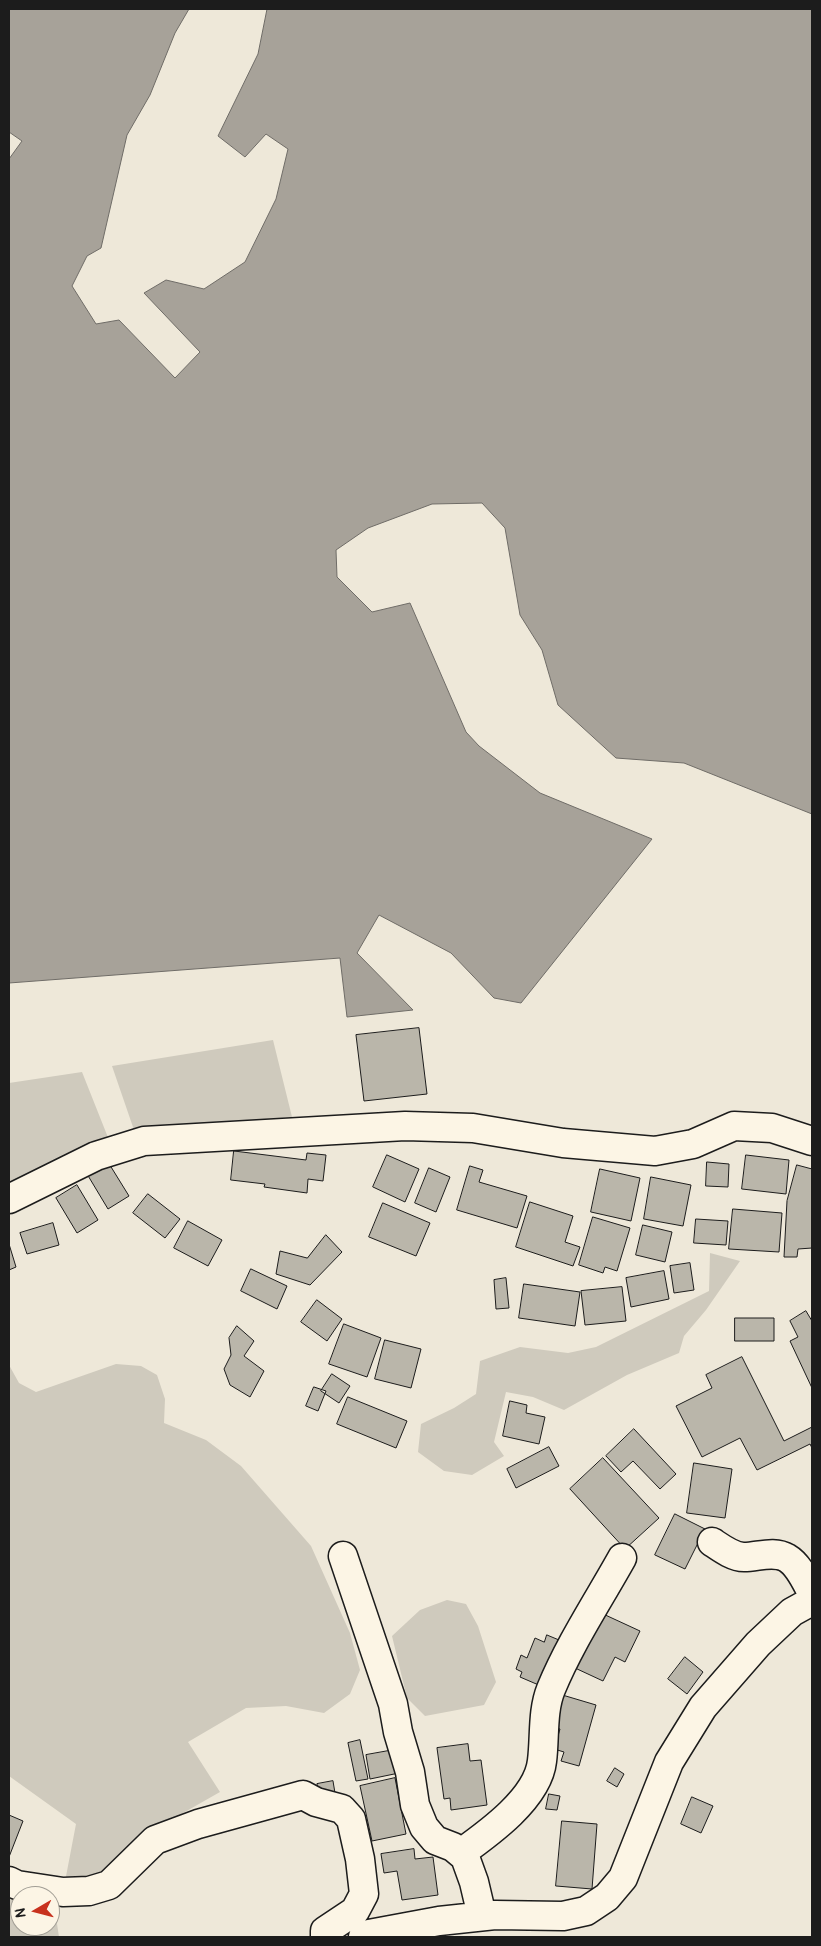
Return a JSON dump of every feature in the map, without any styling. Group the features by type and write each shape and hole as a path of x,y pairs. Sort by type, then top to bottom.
{"street":[{"path":"9,1198 96,1156 144,1141 405,1126 472,1128 562,1143 655,1151 693,1144 734,1126 772,1128 812,1141"},
{"path":"712,1542 726,1551 743,1557 779,1555 788,1558 799,1570 812,1593"},
{"path":"343,1556 393,1704 398,1732 410,1772 415,1806 424,1828 436,1840 453,1847 465,1857 474,1882 482,1916"},
{"path":"460,1853 489,1833 516,1807 534,1786 542,1763 544,1726 550,1692 564,1659 622,1558"},
{"path":"363,1937 369,1934 439,1921 482,1916 563,1916 586,1911 607,1897 623,1878 669,1762 703,1707 758,1644 792,1612 812,1601"},
{"path":"9,1882 63,1892 89,1891 109,1885 155,1840 198,1824 303,1794 316,1802 342,1809 351,1819 360,1859 364,1894 355,1911 325,1931 325,1937"}],"shaded area":[{"path":"9,9 189,9 175,33 150,95 127,135 101,248 87,256 72,286 96,324 119,320 175,378 200,352 144,293 166,280 204,289 245,262 276,199 288,149 266,134 245,157 218,136 258,54 267,9 812,9 812,814 684,763 616,758 558,705 542,650 520,615 505,528 482,503 432,504 368,528 336,550 337,577 372,612 410,603 466,732 479,746 540,793 652,839 521,1003 494,998 451,953 379,915 357,953 413,1010 347,1017 340,958 9,983 9,159 22,141 9,132"},
{"path":"273,1040 292,1117 134,1130 112,1066"},
{"path":"82,1072 109,1140 81,1149 9,1184 9,1083"},
{"path":"710,1253 740,1261 706,1310 684,1336 679,1353 627,1375 564,1410 533,1397 506,1392 494,1442 504,1456 472,1475 444,1471 418,1452 421,1424 454,1408 476,1394 480,1361 520,1347 568,1353 596,1347 709,1291"},
{"path":"116,1364 141,1366 157,1375 165,1399 164,1423 206,1440 241,1466 311,1546 350,1633 360,1670 350,1694 324,1713 286,1706 246,1708 188,1742 220,1792 169,1821 121,1874 63,1892 76,1824 9,1776 9,1365 19,1383 36,1392"},
{"path":"447,1600 466,1604 478,1626 496,1682 484,1705 425,1716 407,1698 392,1636 420,1610"},
{"path":"9,1893 10,1936 59,1937 9,1937"}],"building":[{"path":"419,1028 427,1094 364,1101 356,1035"},
{"path":"234,1151 306,1160 307,1153 326,1155 323,1181 308,1179 307,1193 264,1187 265,1184 231,1180"},
{"path":"387,1155 419,1169 405,1202 373,1187"},
{"path":"746,1155 789,1160 786,1194 742,1189"},
{"path":"108,1162 129,1196 108,1209 87,1174"},
{"path":"707,1162 729,1164 728,1187 706,1186"},
{"path":"797,1165 812,1169 812,1248 798,1249 797,1257 784,1257 787,1201"},
{"path":"470,1166 483,1170 479,1182 527,1196 517,1228 457,1210"},
{"path":"429,1168 450,1177 436,1212 415,1203"},
{"path":"600,1169 640,1178 631,1221 591,1212"},
{"path":"651,1177 691,1185 683,1226 644,1219"},
{"path":"77,1185 98,1220 77,1233 56,1198"},
{"path":"148,1194 180,1219 165,1238 133,1213"},
{"path":"530,1202 573,1216 565,1242 580,1247 573,1266 516,1247"},
{"path":"383,1203 430,1223 416,1256 369,1237"},
{"path":"733,1209 782,1213 779,1252 729,1249"},
{"path":"593,1217 630,1228 617,1271 605,1267 603,1273 579,1265"},
{"path":"696,1219 728,1221 726,1245 694,1243"},
{"path":"188,1221 222,1240 208,1266 174,1248"},
{"path":"53,1223 59,1245 27,1254 20,1233"},
{"path":"643,1225 672,1232 665,1262 636,1255"},
{"path":"326,1235 342,1252 310,1285 276,1274 280,1251 307,1258"},
{"path":"9,1244 16,1267 9,1270"},
{"path":"690,1263 694,1290 674,1293 670,1266"},
{"path":"251,1269 287,1286 277,1309 241,1291"},
{"path":"664,1271 669,1299 631,1307 626,1278"},
{"path":"506,1278 509,1308 496,1309 494,1280"},
{"path":"524,1284 580,1292 575,1326 519,1318"},
{"path":"622,1287 626,1321 585,1325 581,1291"},
{"path":"317,1300 342,1319 327,1341 301,1322"},
{"path":"806,1311 812,1321 812,1388 790,1341 798,1337 790,1321"},
{"path":"735,1318 774,1318 774,1341 735,1341"},
{"path":"344,1324 381,1338 367,1377 329,1364"},
{"path":"237,1326 254,1341 244,1356 264,1371 250,1397 230,1385 224,1369 231,1355 229,1338"},
{"path":"385,1340 421,1349 411,1388 375,1379"},
{"path":"742,1357 784,1441 812,1427 812,1448 810,1444 757,1470 740,1438 702,1457 676,1406 712,1388 706,1375"},
{"path":"332,1374 350,1386 339,1403 321,1391"},
{"path":"314,1387 326,1391 318,1411 306,1406"},
{"path":"348,1397 407,1421 396,1448 337,1424"},
{"path":"510,1401 527,1405 526,1413 545,1417 539,1444 503,1436"},
{"path":"634,1429 676,1474 660,1489 633,1461 621,1472 606,1456"},
{"path":"549,1447 559,1466 516,1488 507,1469"},
{"path":"603,1458 659,1518 625,1549 570,1489"},
{"path":"694,1463 732,1469 725,1518 687,1513"},
{"path":"675,1514 705,1529 685,1569 655,1555"},
{"path":"601,1613 640,1631 625,1662 615,1657 603,1681 575,1668"},
{"path":"547,1635 559,1640 541,1686 520,1677 522,1672 516,1669 521,1655 527,1658 535,1638 544,1642"},
{"path":"685,1657 703,1672 687,1694 668,1679"},
{"path":"559,1694 596,1705 579,1766 561,1761 564,1752 554,1749 560,1729 555,1728 559,1712 555,1709"},
{"path":"360,1740 368,1779 356,1781 348,1743"},
{"path":"468,1744 470,1761 481,1760 487,1805 451,1810 450,1798 444,1799 437,1748"},
{"path":"394,1750 399,1773 370,1779 366,1755"},
{"path":"615,1768 624,1774 617,1787 607,1781"},
{"path":"395,1778 406,1834 372,1841 360,1786"},
{"path":"333,1781 335,1793 319,1796 317,1784"},
{"path":"549,1794 560,1796 557,1810 546,1809"},
{"path":"692,1797 713,1806 701,1833 681,1824"},
{"path":"9,1815 23,1821 9,1857"},
{"path":"562,1821 597,1824 592,1889 556,1886"},
{"path":"414,1849 415,1859 433,1857 438,1895 402,1900 397,1871 384,1873 381,1854"}]}
